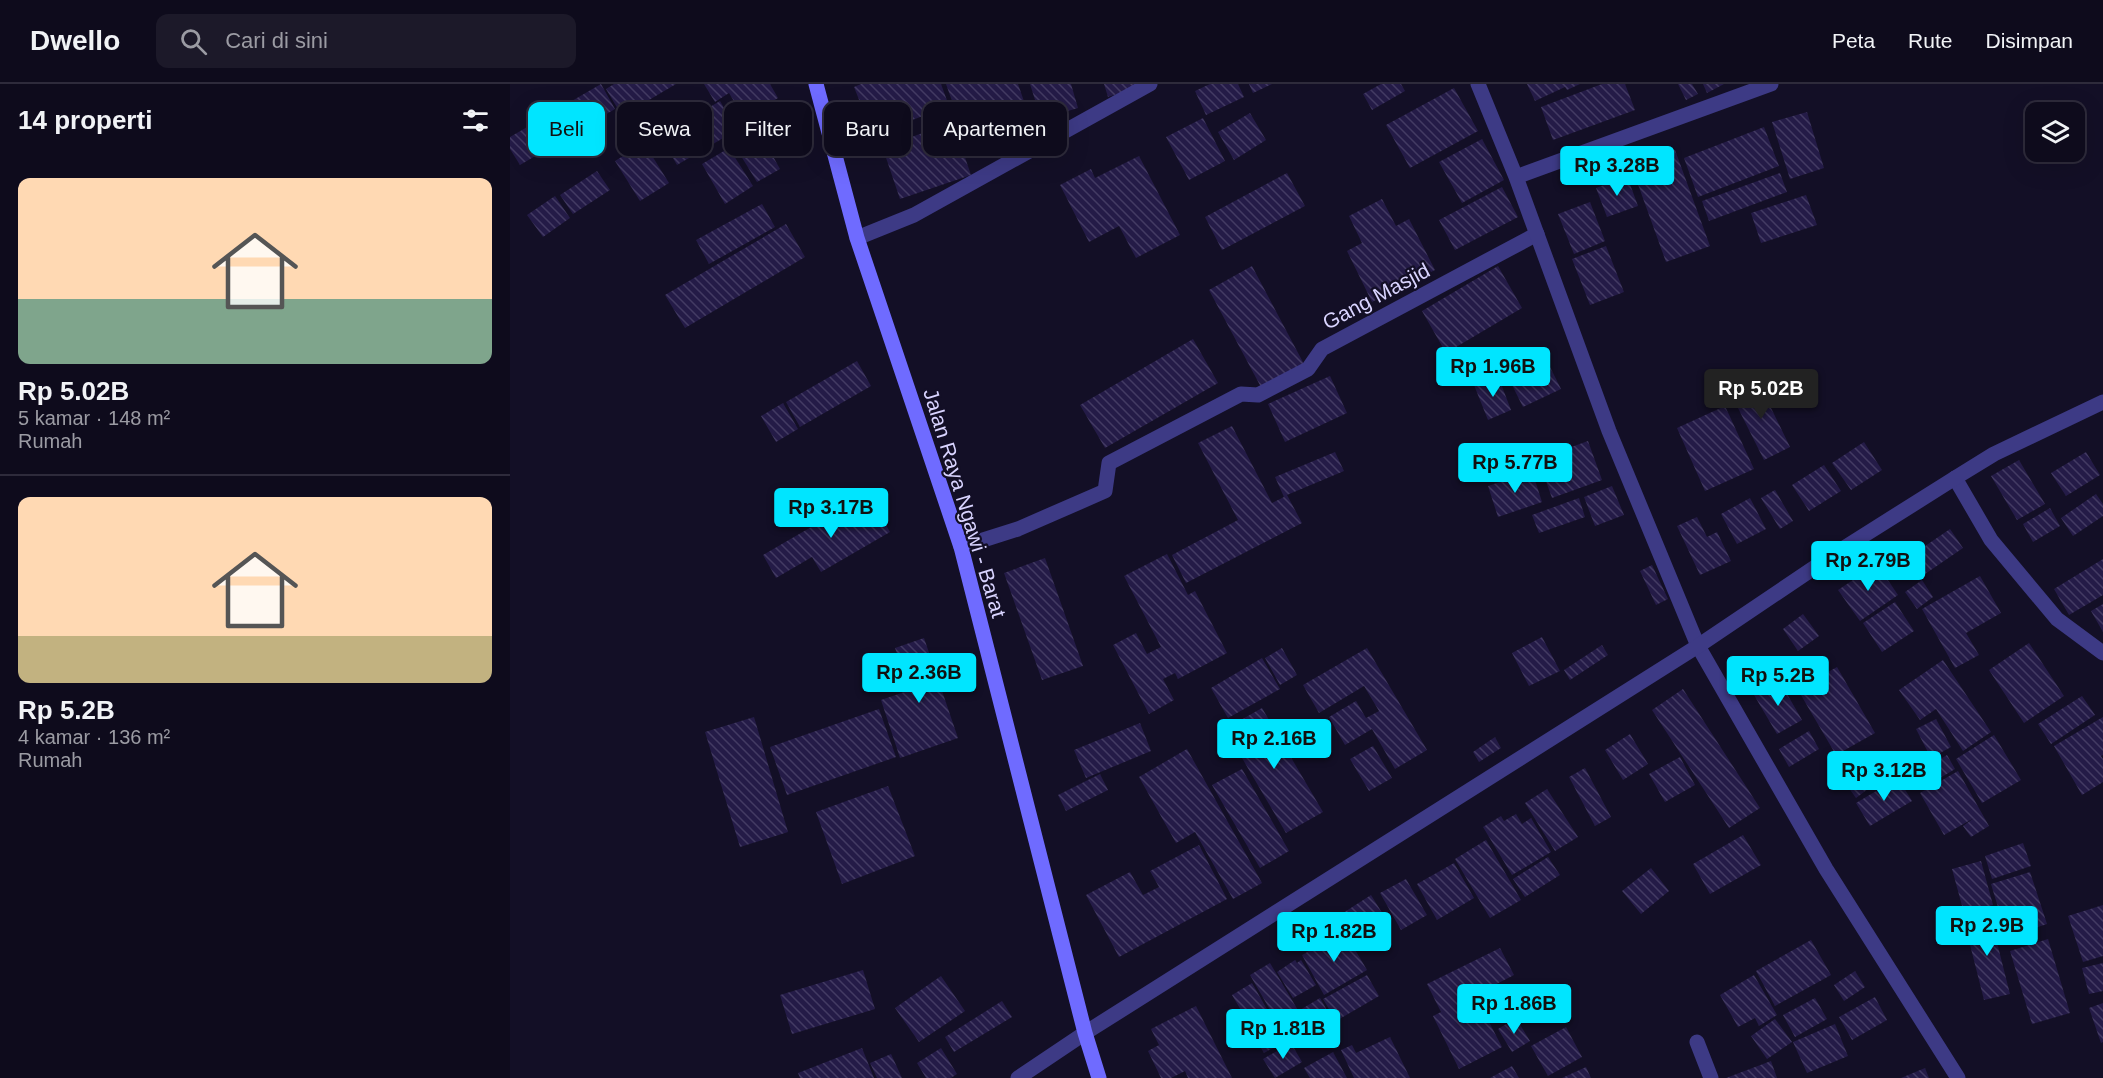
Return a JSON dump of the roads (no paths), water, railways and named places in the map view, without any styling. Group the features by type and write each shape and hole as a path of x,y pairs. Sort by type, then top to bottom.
{"main road":[{"name":"Jalan Raya Ngawi - Barat","path":"816,84 857,238 961,547 1085,1033 1099,1078"}],"street":[{"path":"857,238 914,215 1150,84"},
{"path":"1478,84 1516,177 1609,430 1698,646 1826,869 1958,1078"},
{"path":"1516,177 1771,84"},
{"name":"Gang Masjid","path":"961,547 1018,529 1106,491 1109,463 1241,394 1258,395 1308,369 1322,348 1537,234"},
{"path":"1018,1078 1085,1033 1698,646 1836,553 1955,478 1994,454 2103,402"},
{"path":"1955,478 1991,540 2057,619 2103,653"},
{"path":"1697,1042 1711,1078"}]}
